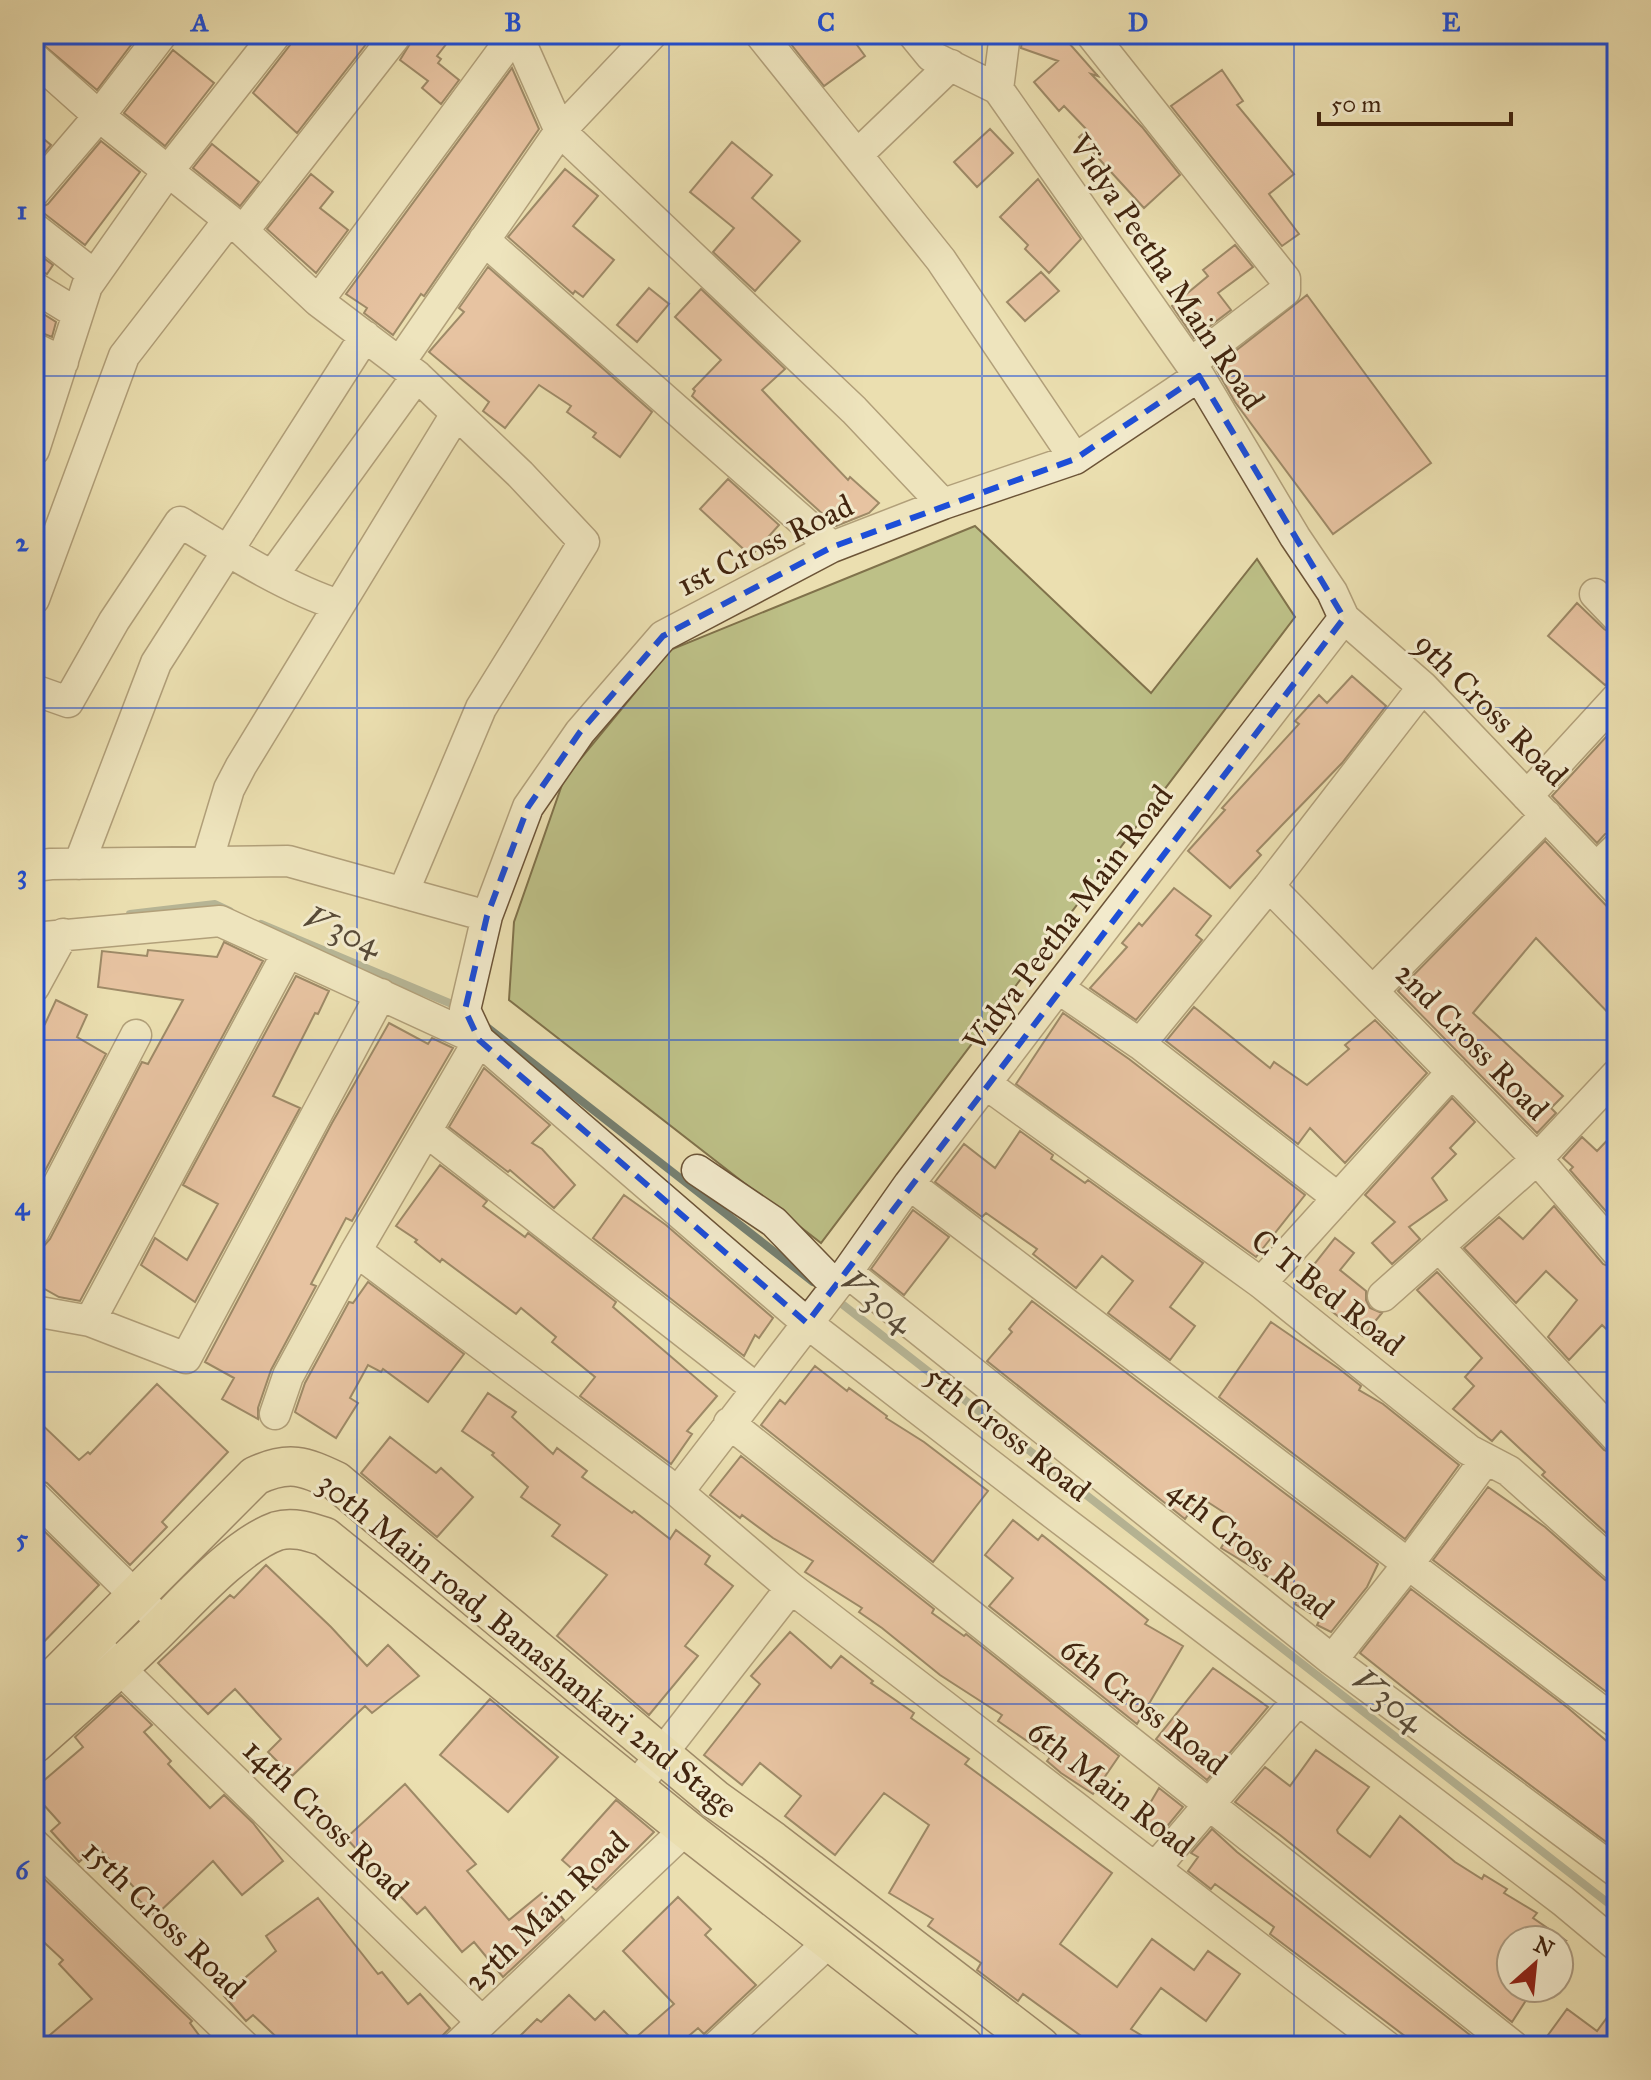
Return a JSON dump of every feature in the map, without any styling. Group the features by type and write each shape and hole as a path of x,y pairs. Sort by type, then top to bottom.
{"main road":[{"name":"30th Main road, Banashankari 2nd Stage","path":"34,1744 47,1692 91,1641 255,1476 264,1461 273,1468 303,1466 336,1481 660,1755 1040,2046"},
{"name":"30th Main road, Banashankari 2nd Stage","path":"47,1692 119,1668 236,1556 267,1535 282,1529 302,1530 325,1537 686,1829 964,2046"}],"street":[{"path":"34,192 99,116 162,34"},
{"path":"34,450 87,286 168,171 276,34"},
{"path":"34,599 124,356 397,34"},
{"path":"318,301 516,34 560,131 854,410 943,504"},
{"path":"273,575 408,369 484,240 560,131 652,34"},
{"path":"760,34 941,260 1075,459"},
{"path":"913,34 931,56 998,89 1005,34"},
{"name":"1st Cross Road","path":"479,1040 465,1010 487,916 528,807 580,732 663,636 832,547 943,504 1075,459 1195,370 1285,291 1285,279 1091,34"},
{"path":"34,58 99,116 236,226 318,301 408,369 520,474 584,542 481,708 403,893"},
{"path":"857,155 951,65"},
{"name":"Vidya Peetha Main Road","path":"678,1492 1058,988 1344,618 1332,592 1295,537 1195,370 998,89"},
{"path":"34,228 94,275"},
{"path":"484,240 832,547"},
{"path":"34,287 78,314"},
{"path":"79,864 156,663 365,336"},
{"path":"34,348 63,362"},
{"path":"207,862 235,777 456,414"},
{"path":"34,690 68,702 114,621 180,522 227,551 339,605"},
{"path":"1595,594 1617,617"},
{"name":"9th Cross Road","path":"1344,618 1423,687 1537,806 1607,858 1617,890"},
{"path":"1140,1044 1269,886 1423,687"},
{"path":"1373,991 1537,806 1617,698"},
{"path":"34,866 288,861 487,916"},
{"name":"2nd Cross Road","path":"1269,886 1537,1159 1617,1252"},
{"name":"5th Cross Road","path":"48,936 220,921 479,1040 829,1295 1298,1700 1563,1901 1617,1946"},
{"path":"34,987 48,936"},
{"path":"90,1321 288,952"},
{"path":"1058,988 1140,1044 1338,1198"},
{"path":"34,1311 90,1321 186,1358 381,994"},
{"path":"34,1231 136,1035"},
{"path":"275,1414 288,1376 356,1251 479,1040"},
{"path":"1261,1283 1452,1072"},
{"name":"C T Bed Road","path":"986,1084 1261,1283 1469,1450 1509,1471 1617,1567"},
{"path":"1383,1296 1537,1159 1614,1084"},
{"path":"427,1132 757,1389"},
{"path":"697,1170 774,1222 829,1295"},
{"path":"909,1184 1617,1723"},
{"path":"1439,1247 1617,1438"},
{"path":"356,1251 678,1492 791,1588 635,1788"},
{"name":"4th Cross Road","path":"829,1295 1332,1660 1617,1872"},
{"name":"6th Cross Road","path":"729,1423 1513,2046"},
{"path":"1332,1660 1486,1459"},
{"path":"34,1496 165,1624"},
{"name":"6th Main Road","path":"791,1588 1378,2044"},
{"name":"14th Cross Road","path":"91,1641 482,2022"},
{"path":"1155,1868 1298,1700"},
{"name":"25th Main Road","path":"457,2046 686,1829"},
{"name":"15th Cross Road","path":"34,1844 244,2046"},
{"path":"717,2046 829,1942"}],"highlighted area":[{"path":"1199,376 1344,618 807,1323 479,1040 465,1010 487,916 528,807 580,732 663,636 832,547 1075,459"}],"green space":[{"path":"975,526 1151,693 1257,559 1295,617 821,1243 509,1000 514,922 564,779 670,650"}],"building":[{"path":"47,34 133,34 137,37 97,90 40,42"},
{"path":"294,34 374,34 297,133 253,93 290,45"},
{"path":"416,34 454,34 437,56 441,59 438,63 459,80 441,104 422,88 428,81 400,60"},
{"path":"783,34 849,34 865,56 824,86"},
{"path":"1023,34 1061,34 1098,76 1091,74 1142,127 1180,175 1144,208 1079,137 1087,130 1064,106 1059,111 1034,82 1058,61 1021,48"},
{"path":"173,50 214,83 165,146 124,113"},
{"path":"512,68 539,129 424,296 421,294 393,335 364,313 367,308 346,294"},
{"path":"1222,70 1243,101 1237,105 1294,174 1269,194 1299,234 1282,246 1171,106"},
{"path":"990,129 1013,153 977,187 954,162"},
{"path":"34,131 51,145 36,163 34,161"},
{"path":"101,141 140,172 85,245 36,210 48,204"},
{"path":"732,142 772,175 752,198 800,241 755,291 713,252 734,228 690,192"},
{"path":"212,144 259,182 240,206 193,168"},
{"path":"565,169 598,196 573,226 614,260 583,297 575,291 573,294 508,237"},
{"path":"311,174 333,192 320,208 348,230 316,273 267,229"},
{"path":"1038,179 1081,239 1049,273 1025,249 1028,245 1000,217"},
{"path":"1235,245 1253,267 1218,293 1231,310 1194,338 1172,306 1208,276 1203,270"},
{"path":"34,251 53,265 47,274 34,269"},
{"path":"488,267 652,412 620,457 593,437 596,433 567,412 571,406 539,385 505,428 483,411 489,402 429,352 464,312 459,308"},
{"path":"1041,272 1059,291 1025,321 1007,302"},
{"path":"649,288 669,304 637,342 617,325"},
{"path":"701,289 785,369 762,390 848,480 850,477 879,503 869,513 836,526 692,396 693,389 721,360 675,317"},
{"path":"1307,295 1431,463 1333,534 1235,402 1215,367"},
{"path":"34,308 56,322 52,337 34,330"},
{"path":"728,479 779,525 751,556 700,509"},
{"path":"1577,603 1617,637 1617,680 1605,685 1548,636"},
{"path":"1352,676 1386,706 1342,763 1257,851 1261,855 1230,888 1188,851 1225,810 1222,808 1299,724 1295,721 1319,695 1327,703"},
{"path":"1617,725 1617,830 1605,834 1597,843 1552,796"},
{"path":"1545,841 1617,917 1617,1022 1536,938 1473,1013 1563,1096 1551,1108 1556,1113 1537,1133 1398,991"},
{"path":"1174,888 1211,916 1196,935 1202,940 1136,1020 1090,988 1127,947 1122,943 1139,923 1142,926"},
{"path":"224,942 263,961 80,1301 59,1297 34,1283 34,1249 43,1247 50,1239 142,1062 148,1064 183,1000 98,987 102,951 147,956 148,950 217,957"},
{"path":"296,976 329,991 273,1096 300,1108 195,1302 141,1265 155,1238 187,1260 218,1204 183,1185"},
{"path":"56,1000 87,1015 77,1037 106,1054 34,1192 34,1037 42,1022 45,1024"},
{"path":"1194,1007 1270,1068 1274,1062 1307,1085 1349,1049 1345,1045 1375,1020 1427,1073 1345,1163 1310,1128 1298,1144 1166,1041"},
{"path":"1063,1013 1129,1059 1305,1195 1256,1257 1016,1084"},
{"path":"389,1023 428,1044 432,1038 453,1048 352,1221 346,1218 311,1284 316,1286 271,1370 258,1408 258,1419 222,1399 234,1378 205,1362"},
{"path":"484,1068 550,1125 532,1143 542,1149 575,1185 554,1208 510,1170 508,1172 449,1127"},
{"path":"1452,1098 1475,1122 1450,1148 1456,1154 1432,1178 1447,1200 1409,1227 1420,1239 1392,1264 1372,1243 1395,1222 1365,1195"},
{"path":"1617,1130 1617,1224 1563,1158 1582,1137 1597,1151"},
{"path":"1020,1131 1053,1155 1051,1159 1085,1183 1088,1180 1203,1263 1170,1307 1195,1326 1170,1360 1108,1313 1133,1281 1102,1256 1076,1288 1033,1254 1037,1249 986,1213 982,1217 935,1182 964,1144 995,1168"},
{"path":"440,1165 487,1201 483,1206 525,1237 528,1233 616,1302 613,1307 717,1396 687,1431 692,1434 671,1464 580,1396 595,1377 552,1342 556,1337 521,1308 516,1314 442,1259 440,1262 415,1242 417,1240 396,1226"},
{"path":"624,1195 666,1225 773,1318 759,1338 755,1335 744,1356 593,1238"},
{"path":"1554,1206 1603,1264 1617,1270 1617,1339 1602,1325 1569,1360 1548,1337 1577,1300 1546,1271 1516,1303 1464,1248 1499,1217 1523,1239"},
{"path":"913,1210 949,1237 904,1295 871,1269"},
{"path":"1335,1238 1354,1253 1340,1270 1366,1291 1370,1308 1382,1313 1363,1336 1325,1306 1328,1303 1301,1281"},
{"path":"1437,1272 1604,1450 1617,1456 1617,1543 1542,1475 1545,1472 1501,1431 1492,1441 1453,1409 1474,1386 1465,1377 1482,1358 1417,1290"},
{"path":"368,1282 464,1354 428,1402 383,1369 381,1372 368,1365 350,1398 358,1403 336,1438 295,1412 305,1383 349,1302 353,1303"},
{"path":"1032,1301 1378,1564 1367,1587 1331,1632 1317,1625 1320,1619 1295,1604 1299,1596 1221,1548 1237,1521 1200,1497 1185,1519 987,1361 1012,1332 1009,1329"},
{"path":"1271,1322 1338,1368 1361,1386 1359,1390 1383,1404 1459,1465 1405,1539 1219,1397"},
{"path":"815,1366 988,1491 933,1562 761,1425 780,1400 785,1404"},
{"path":"157,1384 228,1452 162,1522 167,1527 130,1565 47,1483 34,1479 34,1417 79,1460 88,1452 90,1454"},
{"path":"488,1393 516,1412 512,1417 553,1454 557,1448 587,1471 582,1477 670,1539 676,1530 710,1556 705,1564 733,1586 685,1646 698,1656 649,1715 557,1636 607,1575 552,1536 560,1525 521,1497 528,1487 492,1455 494,1453 462,1431"},
{"path":"390,1437 436,1473 441,1468 473,1497 437,1537 361,1473"},
{"path":"741,1456 934,1609 932,1613 964,1636 966,1634 1119,1756 1093,1794 1047,1761 1050,1757 998,1721 1002,1715 940,1675 859,1612 862,1608 805,1572 813,1561 773,1538 742,1515 740,1518 710,1495"},
{"path":"1488,1487 1545,1527 1605,1580 1617,1586 1617,1700 1433,1560"},
{"path":"1013,1520 1038,1540 1042,1535 1148,1620 1145,1624 1183,1646 1137,1724 989,1606 1013,1578 985,1555"},
{"path":"34,1521 99,1585 34,1652"},
{"path":"266,1565 367,1666 388,1645 419,1676 372,1713 365,1706 292,1776 268,1752 281,1739 235,1689 208,1714 158,1663 230,1595 234,1598"},
{"path":"1411,1589 1568,1708 1617,1750 1617,1850 1360,1653"},
{"path":"790,1632 831,1668 841,1656 873,1681 871,1683 914,1713 911,1718 969,1759 965,1764 1112,1873 1060,1944 1117,1987 1152,1939 1194,1970 1208,1951 1240,1974 1206,2021 1161,1988 1131,2029 1159,2046 1095,2046 1023,1994 1018,2001 977,1970 981,1963 928,1926 933,1919 889,1893 929,1825 884,1793 835,1855 785,1816 801,1796 760,1763 742,1785 704,1755 760,1684 751,1676"},
{"path":"1213,1668 1268,1707 1207,1780 1156,1739"},
{"path":"121,1695 152,1725 144,1732 171,1761 168,1764 210,1808 224,1795 253,1823 283,1861 242,1895 213,1861 155,1916 135,1896 139,1893 97,1846 79,1862 51,1831 60,1823 34,1794 34,1789 83,1747 75,1737"},
{"path":"490,1699 558,1757 508,1812 440,1755"},
{"path":"1316,1750 1369,1787 1337,1830 1370,1857 1400,1816 1455,1862 1482,1879 1484,1875 1507,1889 1504,1893 1537,1913 1533,1918 1542,1924 1495,1924 1495,2004 1524,2004 1512,2022 1235,1802 1265,1767 1290,1786"},
{"path":"405,1784 476,1864 467,1871 509,1920 542,1893 564,1920 503,1977 474,1942 462,1952 425,1907 417,1914 346,1838"},
{"path":"1159,1788 1183,1807 1160,1835 1139,1822"},
{"path":"616,1800 654,1832 596,1890 562,1860"},
{"path":"1212,1829 1484,2046 1418,2046 1270,1934 1274,1927 1215,1884 1211,1889 1188,1871 1198,1857 1191,1853"},
{"path":"34,1869 192,2021 190,2023 207,2046 37,2046 92,1999 59,1964 63,1960 34,1933"},
{"path":"678,1897 711,1929 705,1935 756,1985 704,2034 698,2028 677,2046 510,2046 537,2019 541,2022 569,1995 595,2020 604,2011 633,2040 674,2004 623,1951"},
{"path":"318,1898 378,1974 382,1972 408,2004 420,1994 450,2028 432,2046 286,2046 253,2015 246,2021 224,1996 276,1951 266,1936"},
{"path":"1617,2004 1617,2046 1540,2046 1567,2009 1597,2031"}],"waterway":[{"name":"V304","path":"130,914 215,904 230,911"},
{"name":"V304","path":"261,924 459,1007"},
{"name":"V304","path":"483,1024 813,1282"},
{"name":"V304","path":"833,1297 1617,1910"}]}
